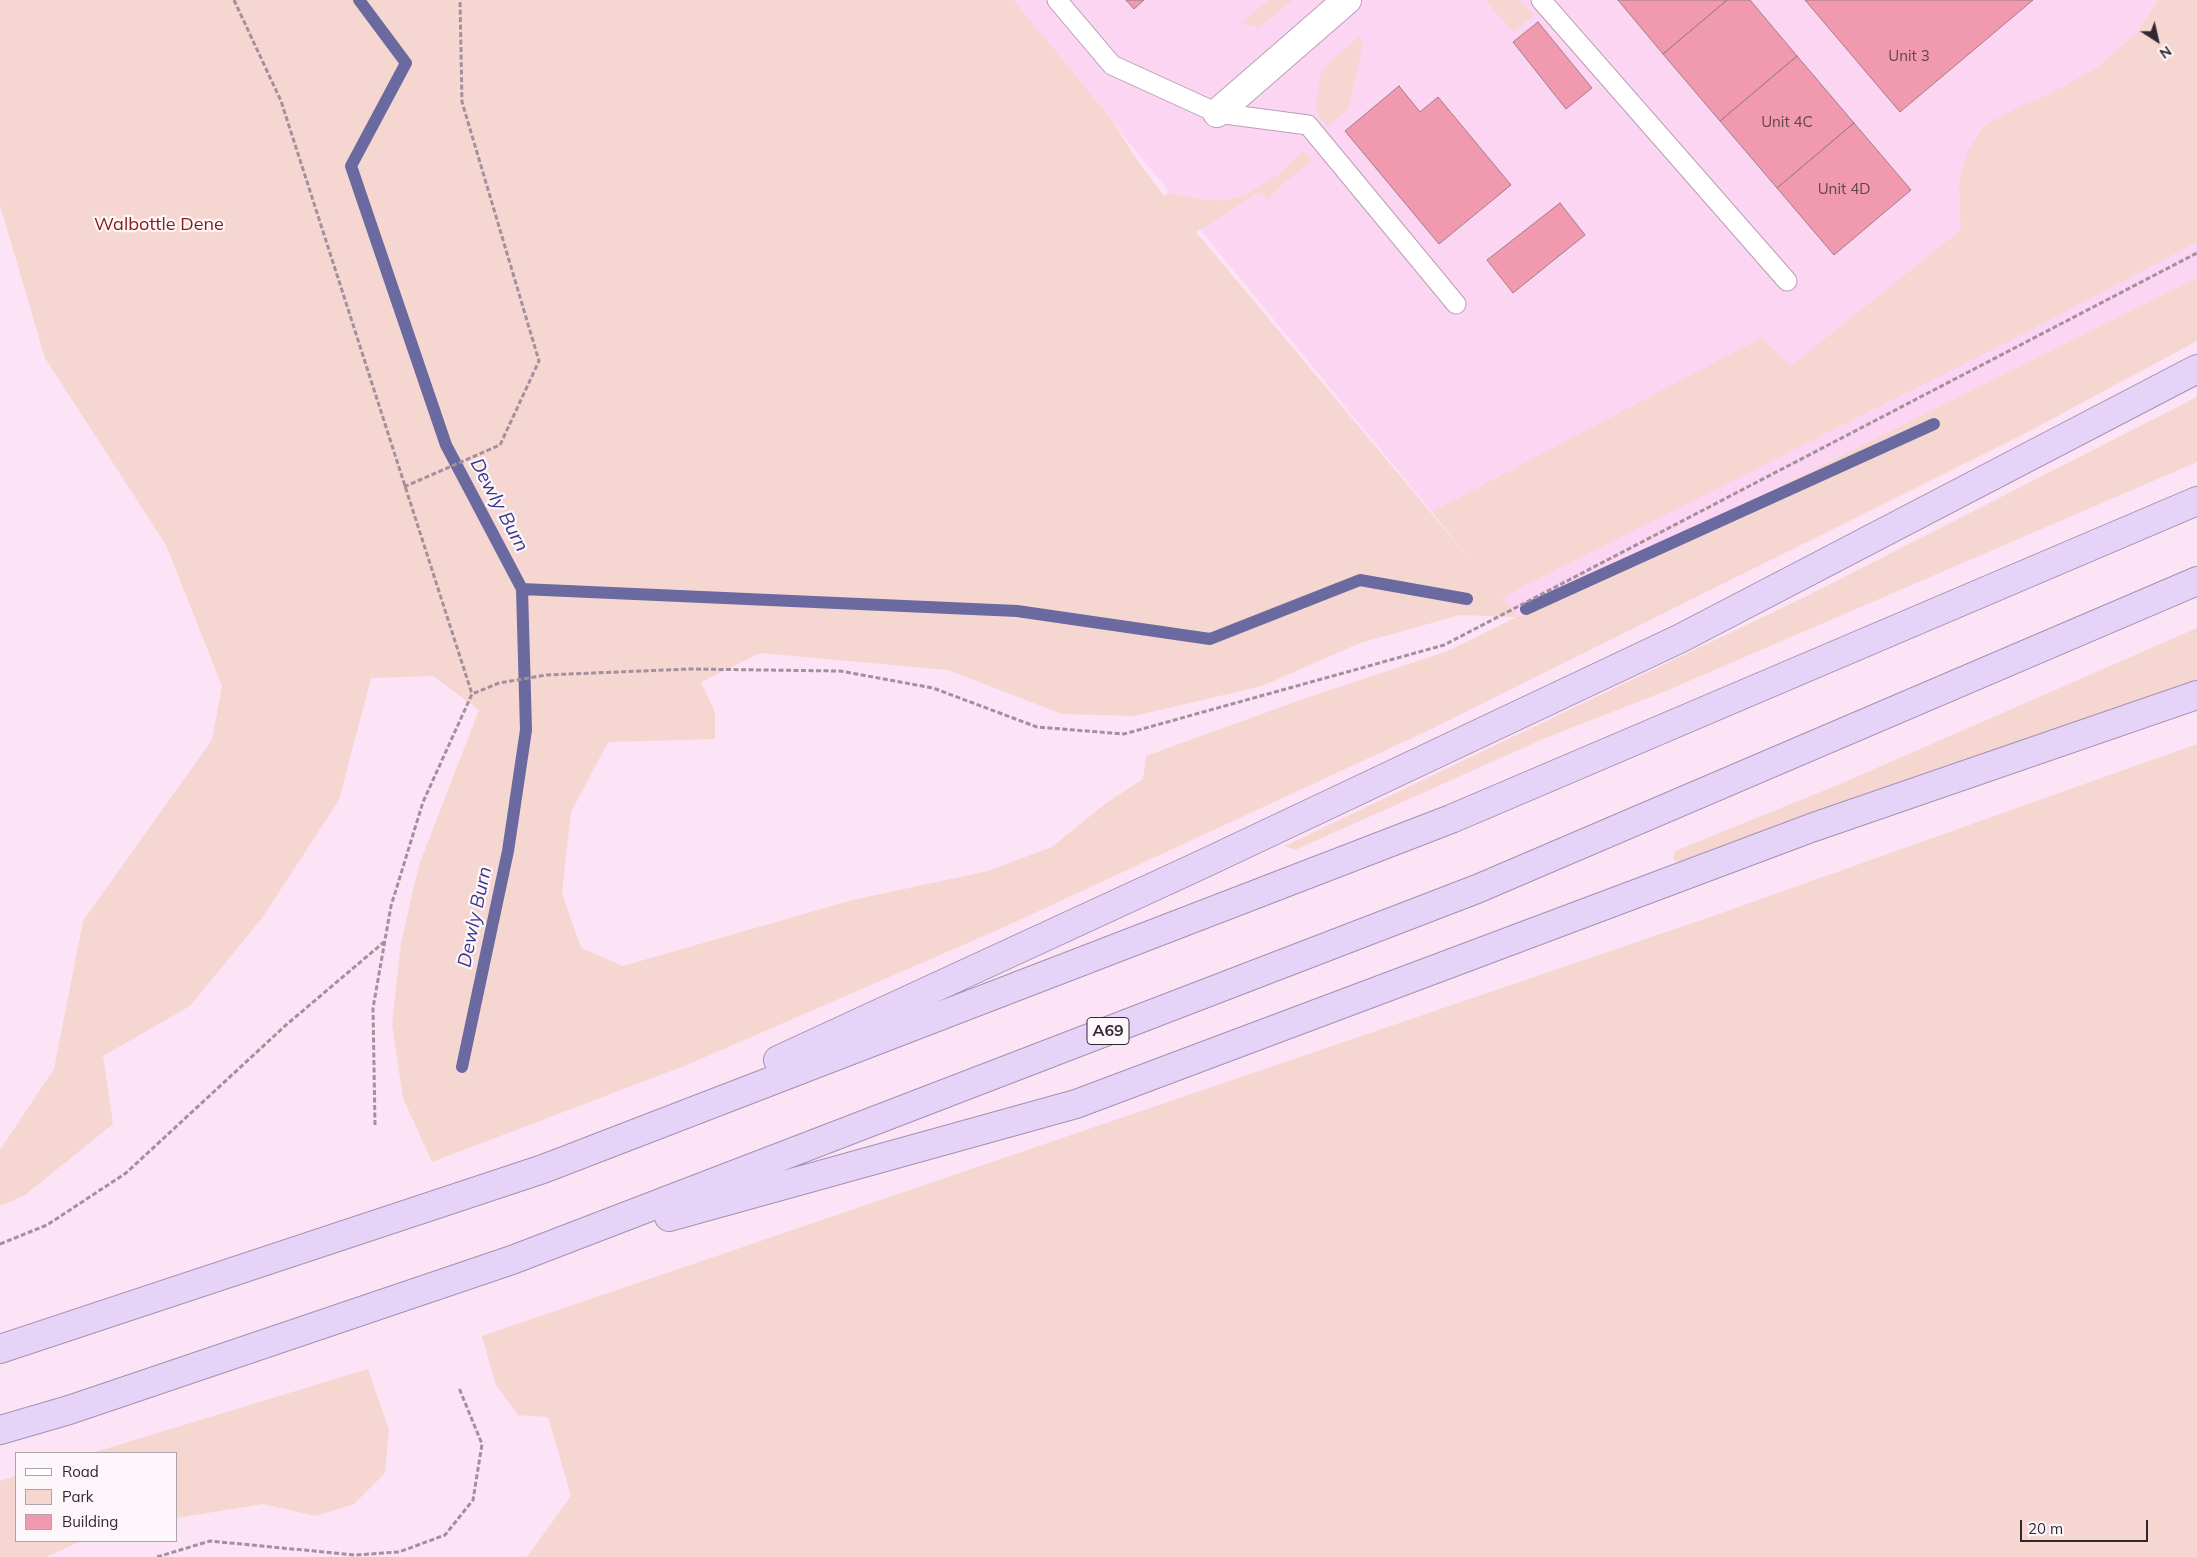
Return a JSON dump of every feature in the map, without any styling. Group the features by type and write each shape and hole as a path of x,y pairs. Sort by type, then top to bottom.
{"highway":[{"path":"543,1168 1196,867 1681,638 2197,369"},
{"path":"0,1349 543,1168 1451,819 2197,501"},
{"name":"A69","path":"0,1430 70,1410 512,1260 1477,889 2197,581"},
{"name":"A69","path":"512,1260 1076,1104 1811,828 2197,695"}],"street":[{"path":"1217,113 1348,0"}],"lane":[{"path":"1057,0 1112,64 1217,113 1308,126 1456,304"},
{"path":"1541,0 1787,281"}],"path":[{"path":"234,0 281,101 472,694 423,802 391,906 373,1008 375,1125"},
{"path":"404,486 500,445 539,361 462,102 460,0"},
{"path":"472,694 499,683 546,675 690,669 840,671 933,688 1037,727 1124,734 1444,645 2197,253"},
{"path":"0,1244 46,1224 126,1173 286,1025 385,941"},
{"path":"157,1557 210,1541 364,1555 399,1552 445,1535 473,1500 482,1444 459,1388"}],"shaded area":[{"path":"1012,0 2197,0 2197,278 1518,617"}],"green space":[{"name":"Walbottle Dene","path":"0,0 1013,0 1107,114 1142,167 1164,196 1167,193 1222,201 1244,196 1281,173 1302,151 1309,156 1310,162 1268,199 1259,192 1196,232 1472,562 1432,512 1761,338 1791,366 1961,230 1959,184 1966,155 1984,126 2019,107 2048,95 2096,68 2137,33 2157,2 2156,0 2197,0 2197,242 2011,340 1502,597 1518,617 2197,278 2197,341 2022,435 1425,732 1002,928 689,1064 432,1162 403,1098 392,1024 401,943 419,865 479,710 433,676 371,678 339,800 262,918 190,1006 103,1056 113,1124 25,1195 0,1206 0,1150 54,1069 83,921 212,740 222,686 166,545 45,358 0,205","holes":["1460,615 1517,617 1448,651 1306,698 1146,756 1143,779 1105,804 1052,847 988,871 853,900 623,966 581,948 562,893 571,812 608,742 715,739 715,712 701,682 760,653 948,670 1062,714 1134,716 1262,686 1360,643"]},
{"path":"1269,0 1292,0 1259,28 1242,22"},
{"path":"1485,0 1520,0 1534,15 1514,32"},
{"path":"1359,37 1363,43 1348,109 1328,126 1318,115 1316,104 1321,73 1331,61"},
{"path":"2197,397 2197,462 1668,690 1543,739 1295,850 1285,846 1807,596"},
{"path":"2197,628 2197,686 1685,867 1673,859 1675,851 1840,784"},
{"path":"2197,744 2197,1557 527,1557 571,1496 548,1417 518,1415 496,1385 482,1336 1716,915"},
{"path":"368,1369 389,1430 385,1473 354,1504 316,1516 263,1504 178,1518 178,1452 95,1452"},
{"path":"15,1476 15,1542 79,1542 46,1557 0,1557 0,1481"}],"building":[{"path":"1126,0 1144,0 1134,9"},
{"path":"1618,0 1727,0 1663,54"},
{"path":"1727,0 1750,0 1797,56 1720,121 1663,54"},
{"path":"1805,0 2033,0 1900,112"},
{"path":"1538,22 1592,88 1566,109 1513,42"},
{"path":"1797,56 1854,123 1777,188 1720,121"},
{"path":"1399,86 1420,112 1438,97 1511,185 1439,244 1345,131"},
{"path":"1854,123 1911,190 1834,255 1777,188"},
{"path":"1560,203 1585,235 1513,293 1487,260"}],"waterway":[{"name":"Dewly Burn","path":"359,0 406,63 351,166 446,445 522,589 526,730 508,851 462,1067"},
{"path":"1526,609 1934,424"},
{"path":"522,589 1017,611 1210,639 1360,580 1467,599"}]}
